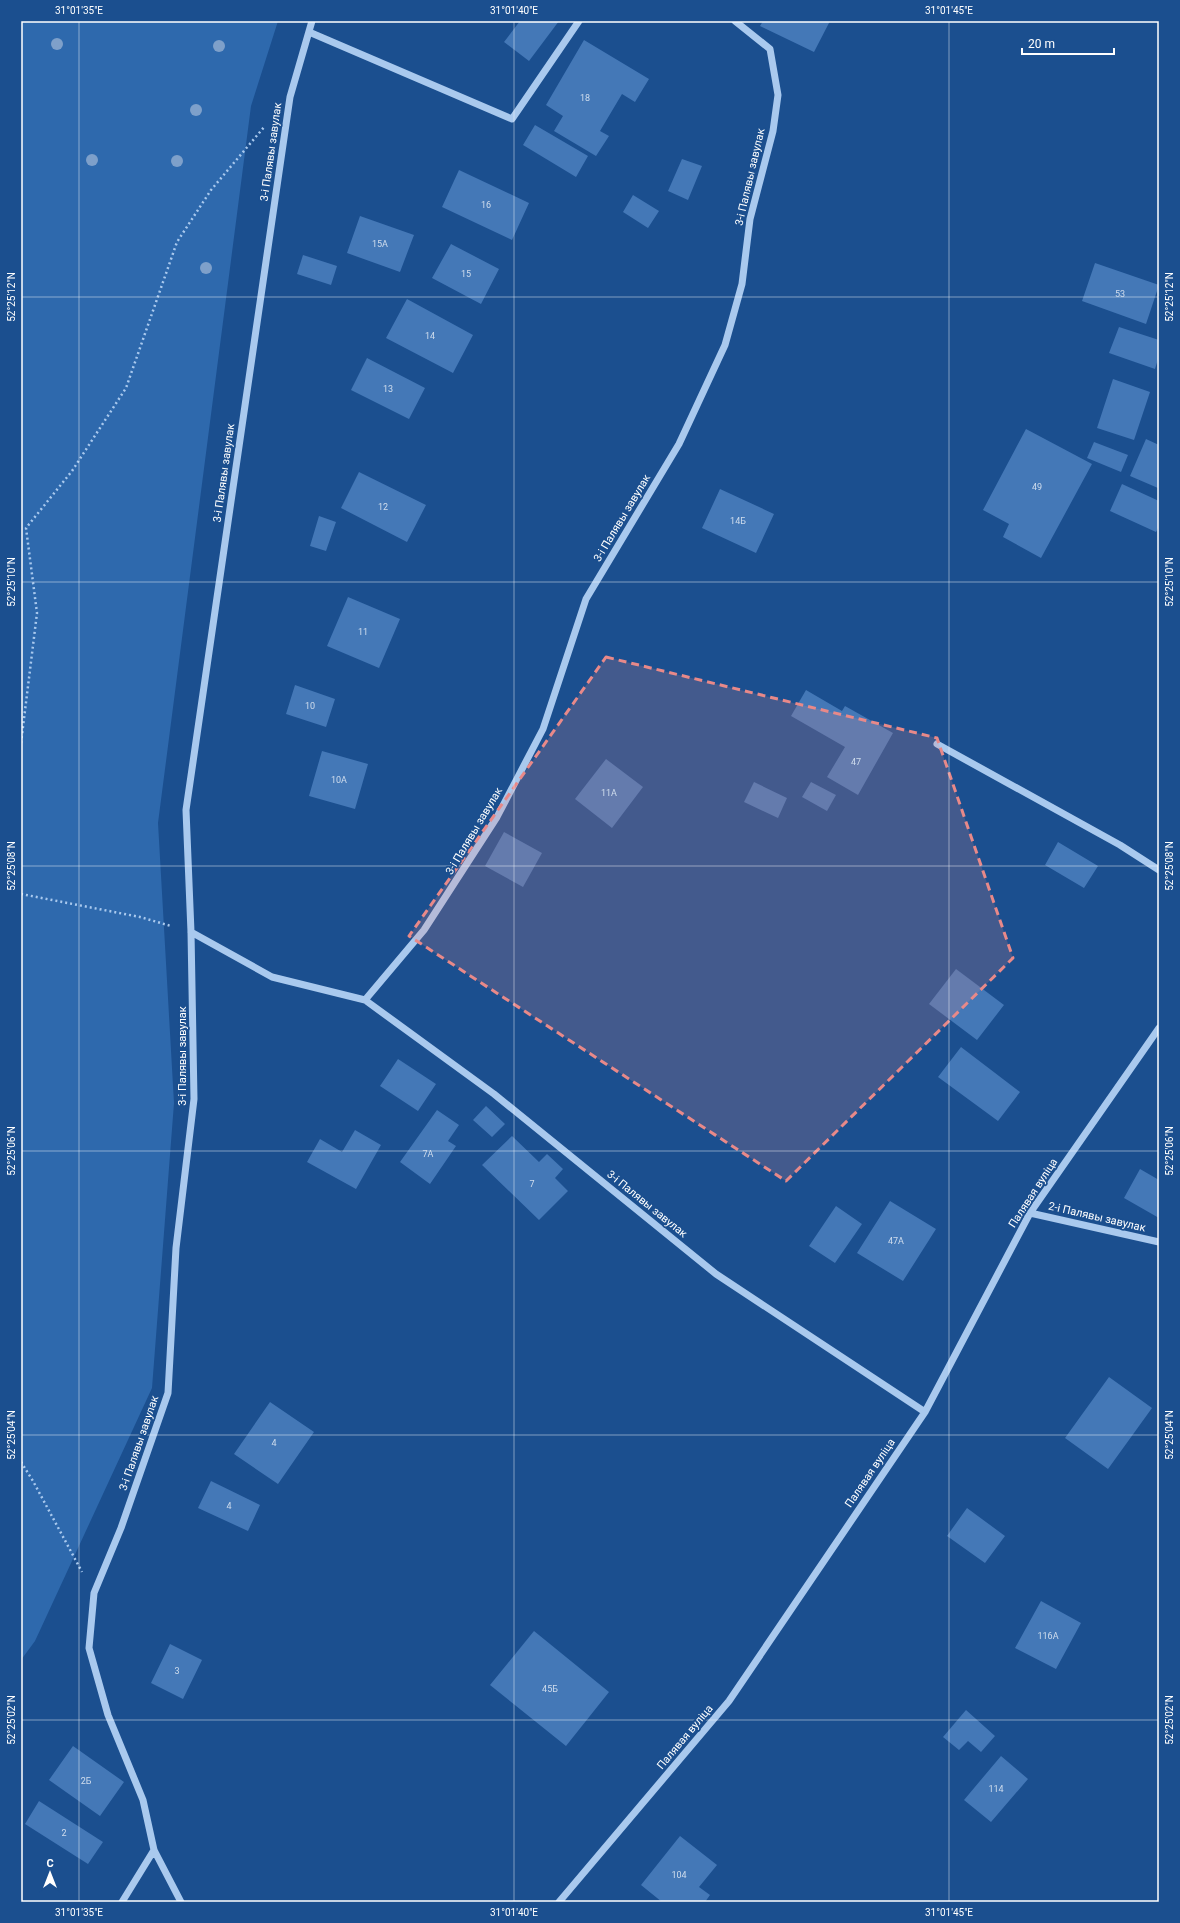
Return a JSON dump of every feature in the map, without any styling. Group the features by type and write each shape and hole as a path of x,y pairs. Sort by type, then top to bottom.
{"street":[{"name":"3-і Палявы завулак","path":"181,1902 154,1850 143,1800 108,1715 89,1648 94,1593 121,1528 168,1393 176,1248 194,1099 191,932 186,810 290,97 312,21"},
{"path":"309,32 512,119 579,21"},
{"name":"3-і Палявы завулак","path":"365,1000 424,930 497,817 543,729 586,599 679,444 725,345 742,284 750,219 773,131 778,94 770,49 735,21"},
{"path":"937,744 1120,845 1159,870"},
{"name":"3-і Палявы завулак","path":"191,932 272,977 365,1000 494,1094 716,1274 925,1412"},
{"name":"Палявая вуліца","path":"559,1902 729,1701 925,1412 1030,1213 1159,1028"},
{"name":"2-і Палявы завулак","path":"1030,1213 1159,1242"},
{"path":"122,1902 154,1850"}],"path":[{"path":"21,743 37,613 26,528 72,471 126,388 177,242 211,190 290,97"},
{"path":"21,894 140,917 191,932"},
{"path":"21,1462 94,1593"}],"highlighted area":[{"path":"606,657 937,738 1013,958 786,1181 409,936"}],"shaded area":[{"path":"21,21 278,21 251,106 158,823 174,1103 152,1388 35,1641 21,1660"}],"building":[{"path":"520,21 559,21 529,61 504,42"},
{"path":"763,21 830,21 814,52 760,26"},
{"path":"584,40 649,79 635,102 622,94 600,131 609,136 596,156 554,131 563,116 546,105"},
{"path":"535,125 588,156 576,177 523,145"},
{"path":"682,159 702,166 688,200 668,191"},
{"path":"459,170 529,203 512,240 442,207"},
{"path":"633,195 659,211 648,228 623,212"},
{"path":"360,216 414,235 400,272 347,253"},
{"path":"451,244 499,269 481,304 432,278"},
{"path":"303,255 337,266 331,285 297,274"},
{"path":"1095,263 1159,285 1146,324 1082,301"},
{"path":"407,299 473,335 453,373 386,338"},
{"path":"1119,327 1159,340 1159,356 1155,369 1109,353"},
{"path":"367,358 425,388 409,419 351,390"},
{"path":"1113,379 1150,392 1134,440 1097,428"},
{"path":"1026,429 1092,464 1041,558 1003,537 1009,524 983,510"},
{"path":"1146,439 1159,445 1158,488 1130,476"},
{"path":"1094,442 1128,455 1121,472 1087,458"},
{"path":"359,472 426,505 407,542 341,508"},
{"path":"1122,484 1159,501 1159,526 1156,532 1110,511"},
{"path":"720,489 774,514 756,553 702,528"},
{"path":"319,516 336,522 326,551 310,546"},
{"path":"348,597 400,619 379,668 327,646"},
{"path":"295,685 335,699 326,727 286,714"},
{"path":"806,690 842,711 845,706 893,733 858,795 827,777 845,747 791,716"},
{"path":"322,751 368,764 355,809 309,796"},
{"path":"606,759 643,787 612,828 575,799"},
{"path":"754,782 787,798 778,818 744,802"},
{"path":"811,782 836,795 827,811 802,797"},
{"path":"504,832 542,853 523,887 485,866"},
{"path":"1058,842 1098,866 1084,888 1045,865"},
{"path":"956,969 1004,1005 977,1040 929,1004"},
{"path":"961,1047 1020,1092 998,1121 938,1077"},
{"path":"398,1059 436,1084 418,1111 380,1086"},
{"path":"486,1106 505,1124 492,1137 473,1120"},
{"path":"437,1110 459,1125 448,1141 456,1146 430,1184 400,1162"},
{"path":"355,1130 381,1145 356,1189 307,1162 320,1139 342,1152"},
{"path":"512,1136 539,1162 547,1154 563,1169 555,1178 568,1191 539,1220 482,1165"},
{"path":"1140,1169 1159,1180 1159,1218 1124,1198"},
{"path":"890,1201 936,1229 903,1281 857,1253"},
{"path":"836,1206 862,1224 835,1263 809,1246"},
{"path":"1109,1377 1152,1408 1108,1469 1065,1438"},
{"path":"270,1402 314,1432 278,1484 234,1454"},
{"path":"211,1481 260,1505 248,1531 198,1508"},
{"path":"967,1508 1005,1536 985,1563 947,1536"},
{"path":"1041,1601 1081,1623 1056,1669 1015,1648"},
{"path":"534,1631 609,1692 566,1746 490,1685"},
{"path":"170,1644 202,1660 183,1699 151,1683"},
{"path":"966,1710 995,1736 981,1752 968,1741 959,1750 943,1737"},
{"path":"73,1746 124,1782 100,1816 49,1780"},
{"path":"1001,1756 1028,1779 991,1822 964,1800"},
{"path":"39,1801 103,1842 88,1864 25,1824"},
{"path":"680,1836 717,1865 699,1887 710,1895 705,1902 662,1902 641,1885"}]}
